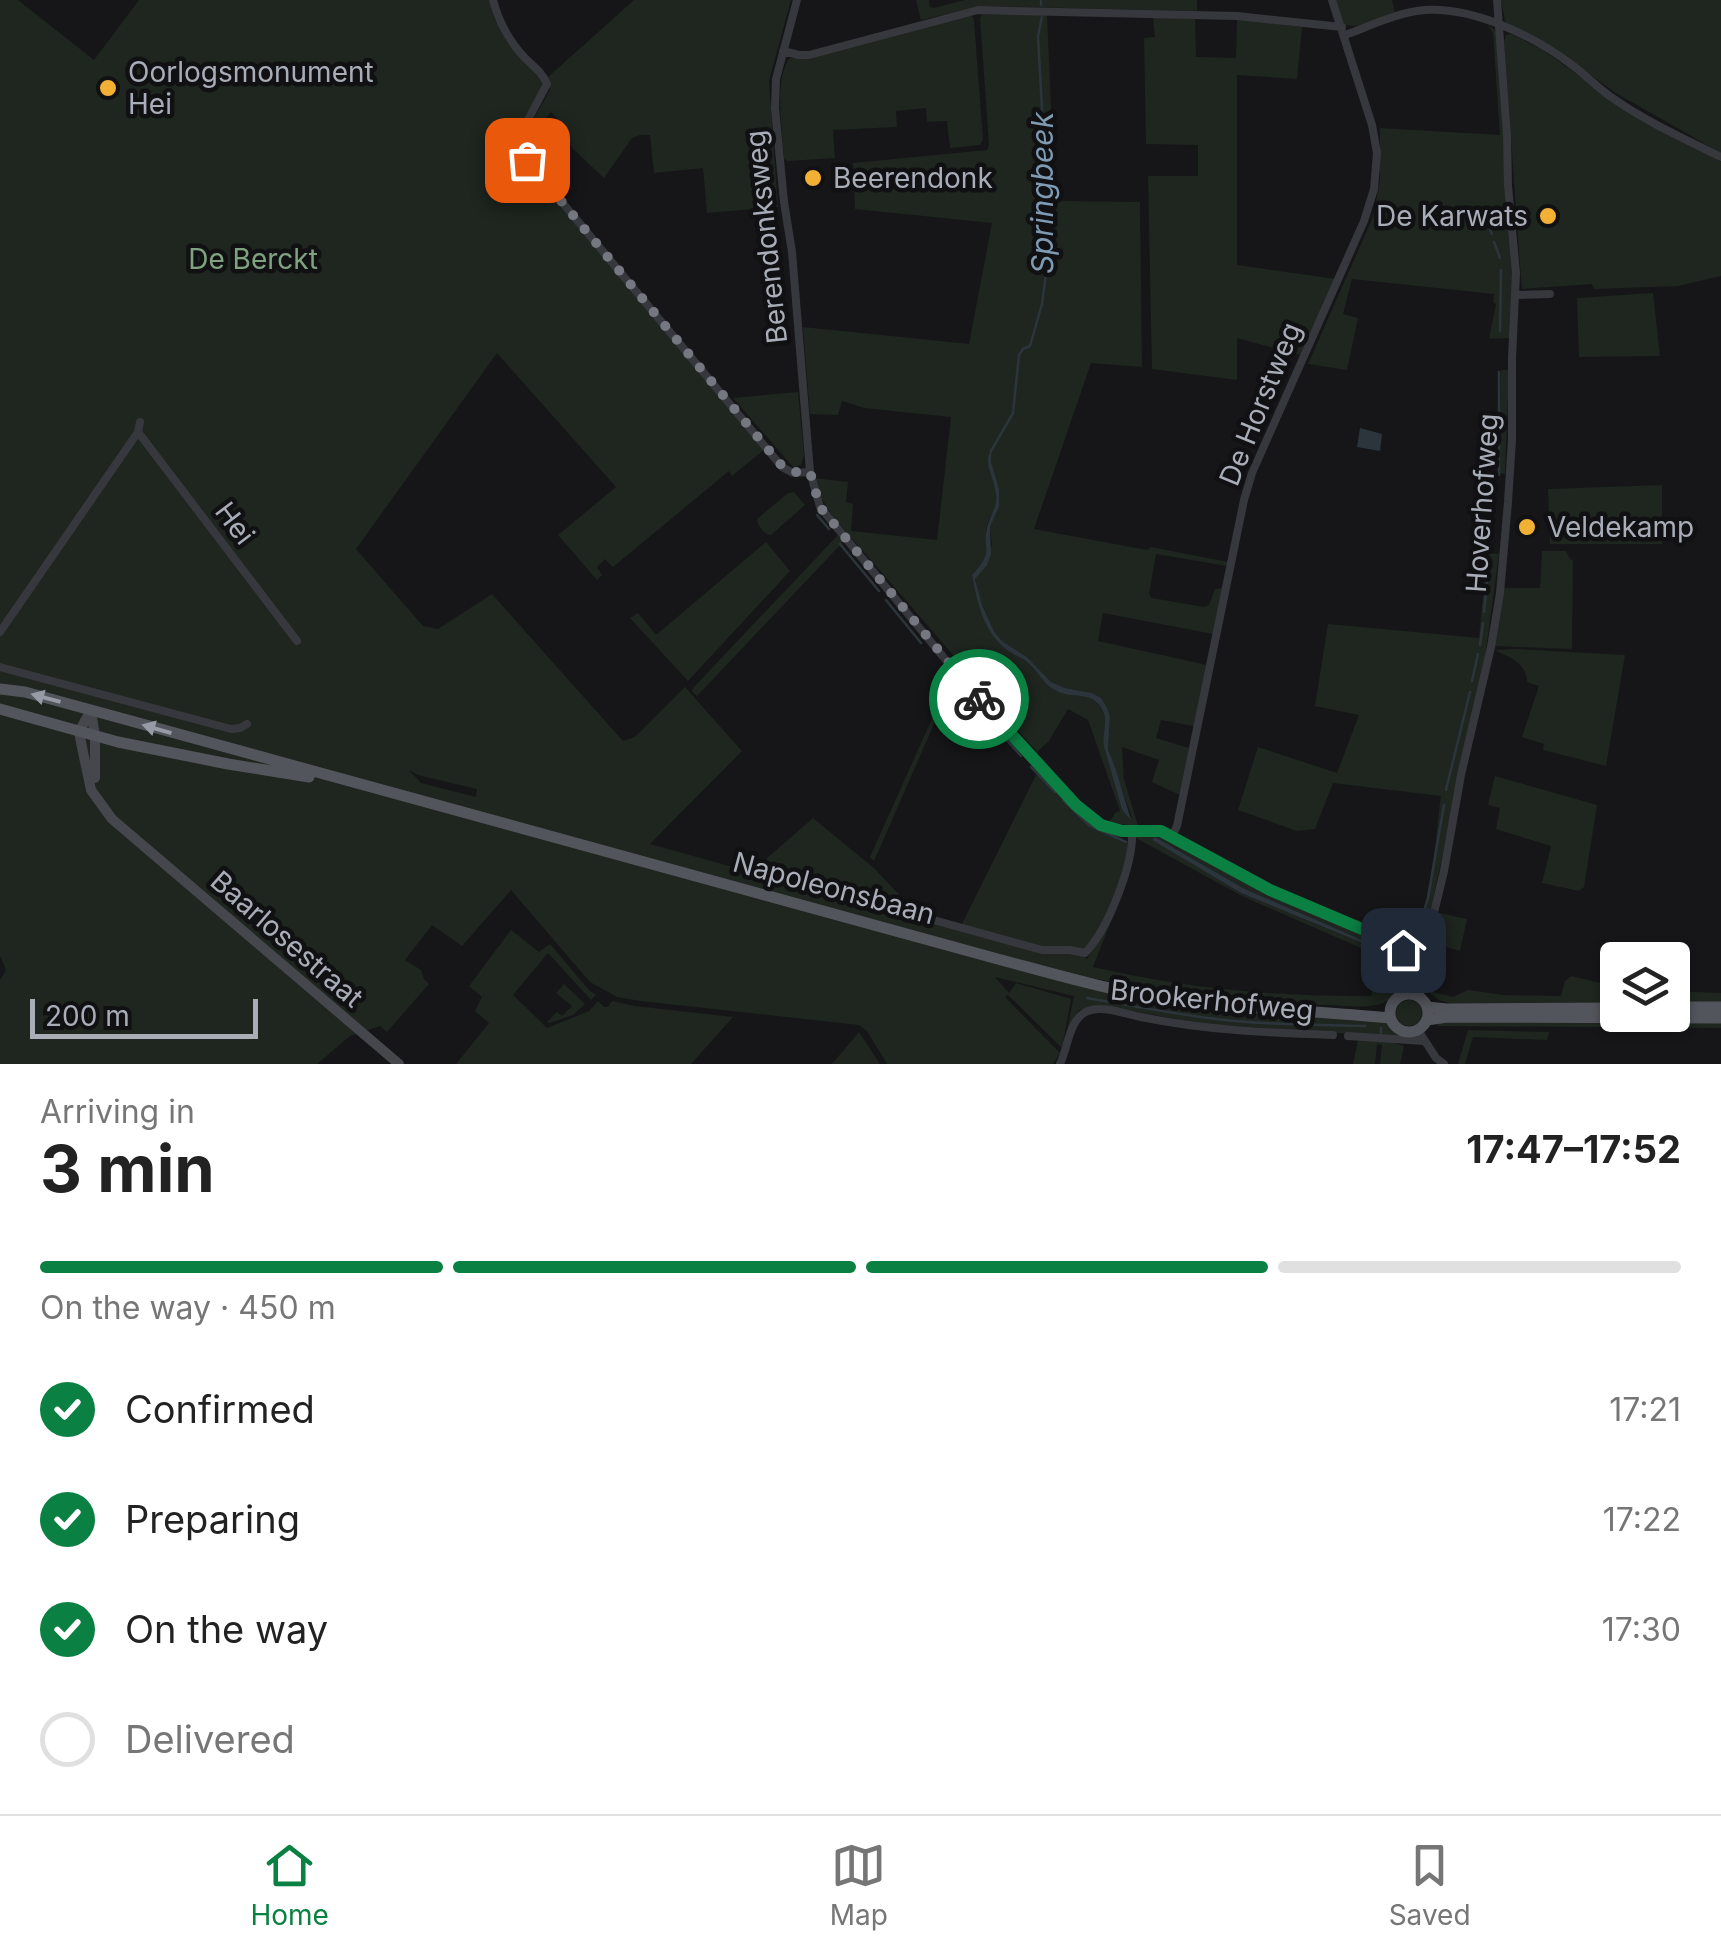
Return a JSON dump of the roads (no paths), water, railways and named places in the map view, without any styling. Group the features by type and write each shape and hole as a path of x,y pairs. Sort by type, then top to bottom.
{"main road":[{"name":"Napoleonsbaan","path":"0,690 26,692 1091,984 1238,1007 1390,1012"},
{"name":"Napoleonsbaan","path":"0,709 118,742 362,785"},
{"path":"1424,1025 1420,997 1398,997 1390,1012 1392,1023 1401,1031 1413,1032 1424,1025 1447,1010 1600,1008"},
{"path":"1690,1007 1721,1007"},
{"path":"1424,1025 1447,1017 1721,1018"}],"street":[{"path":"493,0 511,42 544,75 547,84 520,134 527,160 782,466 793,472 810,472"},
{"name":"Berendonksweg","path":"797,0 776,79 775,108 792,252 810,472 820,507 968,687 1076,805 1112,829 1153,830 1172,836"},
{"name":"De Horstweg","path":"1172,836 1252,473 1364,221 1374,190 1377,153 1372,125 1332,0"},
{"name":"Hoverhofweg","path":"1408,959 1426,946 1500,593 1512,440 1516,296 1497,0"},
{"path":"784,51 809,54 978,10 1237,16 1343,31 1408,13 1460,12 1487,19 1554,53 1612,98 1721,157"},
{"path":"1516,296 1550,294"},
{"name":"Hei","path":"0,632 139,427 297,641"},
{"path":"0,667 232,728 246,724"},
{"path":"94,692 91,710 80,732 90,790 98,800"},
{"path":"91,710 98,800"},
{"name":"Baarlosestraat","path":"98,800 112,820 399,1064"},
{"path":"916,910 930,919 1042,950 1086,953 1111,915 1128,862 1132,830"},
{"path":"1172,836 1270,890 1388,940 1403,950 1408,959 1409,994"},
{"name":"Brookerhofweg","path":"1060,1064 1073,1026 1090,1009 1216,1029 1334,1036"},
{"path":"1424,1025 1436,1058 1444,1064"},
{"name":"Brookerhofweg","path":"1348,1036 1424,1025"}],"waterway":[{"name":"Springbeek","path":"1041,0 1041,5"},
{"name":"Springbeek","path":"991,451 1013,413 1019,355 1030,346 1042,304 1047,266 1040,139 1038,36 1042,17"},
{"path":"1490,230 1492,234"},
{"path":"1494,242 1500,258"},
{"path":"1500,331 1501,270"},
{"path":"1499,372 1499,418"},
{"path":"1499,425 1499,475"},
{"path":"817,515 829,529"},
{"path":"840,544 879,591"},
{"path":"1484,612 1487,581"},
{"path":"886,600 921,643"},
{"path":"1480,645 1483,623"},
{"path":"1472,681 1478,654"},
{"path":"957,685 1021,756"},
{"path":"1446,790 1470,692"},
{"path":"1031,767 1055,792"},
{"path":"1063,800 1089,825 1126,842"},
{"path":"1420,925 1444,805"},
{"path":"1409,944 1416,935"},
{"path":"1087,998 1225,1020 1365,1026"},
{"name":"Springbeek","path":"1381,1028 1381,1033"}],"place":[{"name":"Oorlogsmonument Hei","path":"108,88"},
{"name":"Beerendonk","path":"813,178"},
{"name":"De Karwats","path":"1548,216"},
{"name":"Veldekamp","path":"1527,527"}],"park label":[{"name":"De Berckt","path":"253,259"}]}
